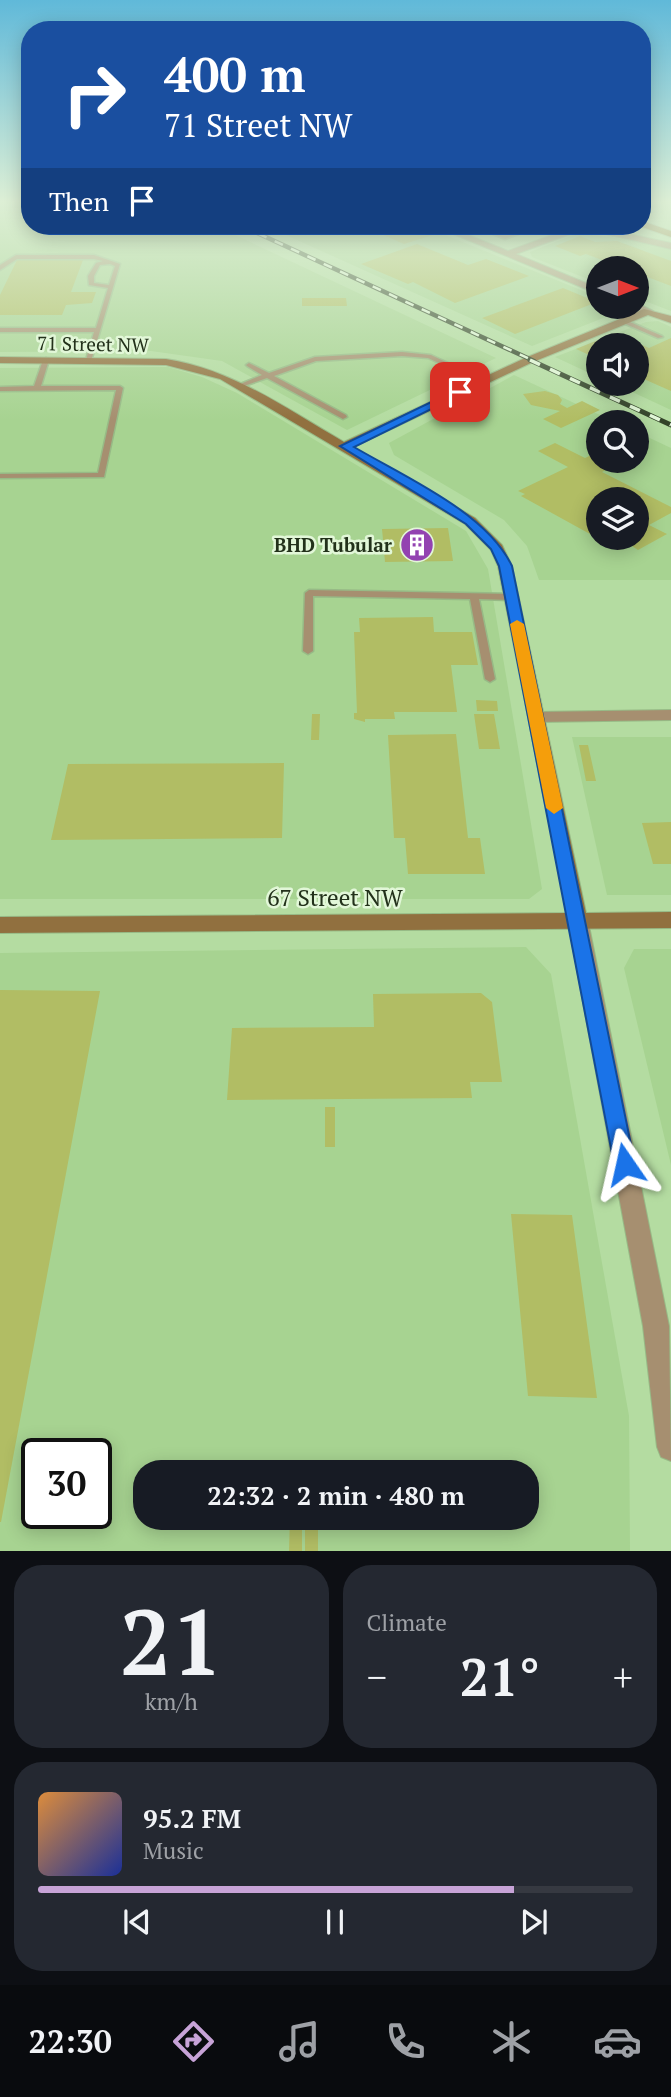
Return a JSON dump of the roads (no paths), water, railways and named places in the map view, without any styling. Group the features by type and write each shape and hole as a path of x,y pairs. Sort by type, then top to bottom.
{"street":[{"path":"560,275 586,286"},
{"path":"649,311 671,320"},
{"path":"346,446 483,381 626,319"},
{"name":"71 Street NW","path":"0,360 89,360 185,365 215,373 346,446 482,530 501,555 578,920"},
{"path":"536,717 671,715"},
{"path":"578,920 656,1326 671,1447"},
{"name":"67 Street NW","path":"0,925 671,920"}],"lane":[{"path":"91,275 91,284 110,287"},
{"path":"89,360 114,275"},
{"path":"623,321 660,337"},
{"path":"0,330 98,330"},
{"path":"241,386 315,359 402,355 429,356 483,381"},
{"path":"37,388 46,360"},
{"path":"249,365 343,417"},
{"path":"0,388 120,388 101,475 0,476"},
{"path":"308,651 309,593 511,597"},
{"path":"474,597 490,679"}],"railway":[{"path":"349,275 534,361"},
{"path":"530,360 671,425"}],"place":[{"name":"BHD Tubular","path":"417,545"}]}
